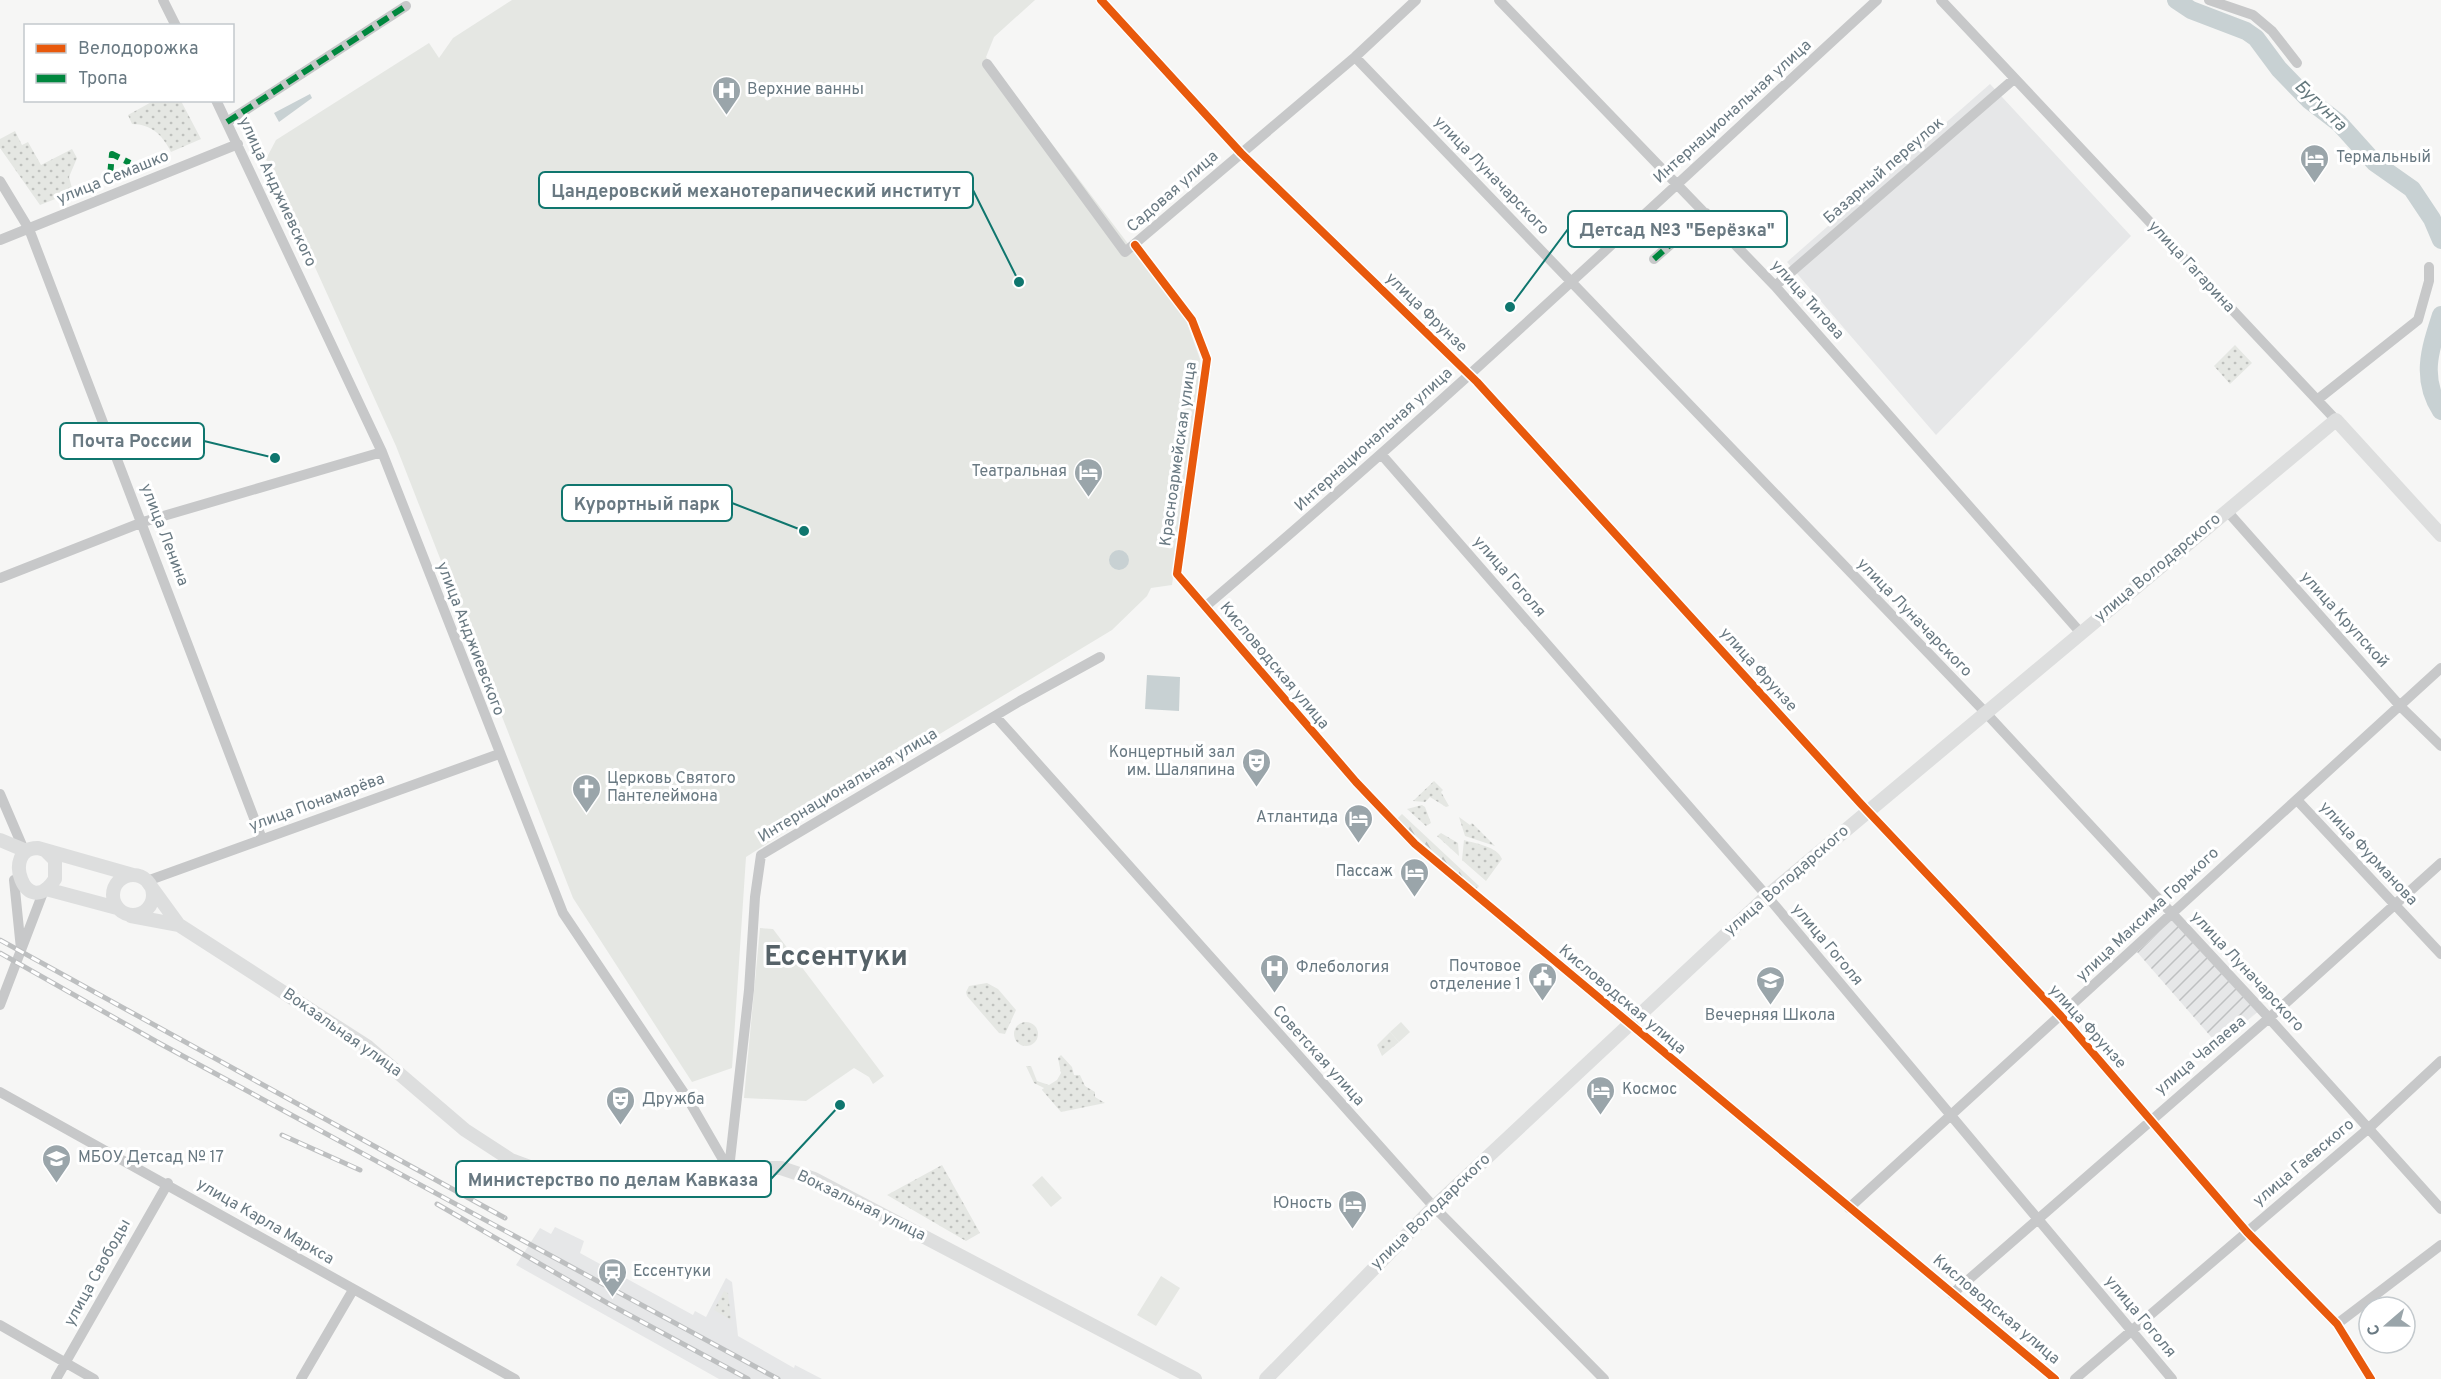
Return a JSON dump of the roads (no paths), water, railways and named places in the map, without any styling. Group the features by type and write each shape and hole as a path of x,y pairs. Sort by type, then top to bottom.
{"main road":[{"name":"улица Володарского","path":"1264,1378 1434,1207 1767,896 2336,420"},
{"name":"улица Гагарина","path":"2336,420 2441,535"},
{"path":"0,840 24,850"},
{"path":"31,848 133,875 147,881 179,925 45,890 25,890 11,874 14,860 24,850 31,848"},
{"path":"45,850 54,860 57,873 45,890"},
{"path":"133,875 117,883 113,900 123,911 145,912 150,905 152,888 147,881"},
{"name":"Вокзальная улица","path":"179,925 368,1047 465,1130 511,1160 557,1177 602,1185 729,1170 781,1168 814,1179 1195,1379"}],"street":[{"path":"163,0 175,24"},
{"name":"улица Фрунзе","path":"1101,0 1241,153 1469,374 1868,811 2061,1016 2247,1232 2337,1324 2371,1379"},
{"name":"Садовая улица","path":"987,64 1125,252 1355,57 1416,0"},
{"name":"улица Титова","path":"1499,0 1775,286 2080,632"},
{"name":"Интернациональная улица","path":"1206,606 1381,454 1573,282 1677,182 1877,0"},
{"name":"улица Гагарина","path":"1941,0 2336,420"},
{"path":"2209,0 2253,15 2272,31 2297,63"},
{"path":"227,122 406,6"},
{"name":"улица Луначарского","path":"1355,57 1573,282 1737,457 1985,712 2269,1017 2441,1209"},
{"name":"Базарный переулок","path":"1775,286 2014,79"},
{"name":"улица Анджиевского","path":"217,102 382,452 562,913 688,1099 729,1170"},
{"name":"улица Семашко","path":"0,240 238,144"},
{"name":"улица Ленина","path":"0,181 29,229 143,522 262,839"},
{"path":"1654,259 1706,213"},
{"name":"Красноармейская улица","path":"1136,245 1191,320 1207,359 1177,574 1206,606"},
{"path":"2317,400 2418,320 2429,281 2428,267"},
{"path":"0,578 143,522 382,452"},
{"name":"улица Гоголя","path":"1381,454 1767,896 2172,1379"},
{"name":"улица Крупской","path":"2227,510 2401,707 2441,746"},
{"name":"Кисловодская улица","path":"1206,606 1351,777 1415,844 2055,1379"},
{"name":"Интернациональная улица","path":"729,1170 761,855 1100,657"},
{"name":"улица Максима Горького","path":"1849,1208 2061,1016 2171,912 2401,707 2441,668"},
{"name":"Советская улица","path":"996,717 1434,1207 1604,1379"},
{"name":"улица Понамарёва","path":"147,881 499,754"},
{"path":"0,794 24,850"},
{"name":"улица Фурманова","path":"2297,800 2441,954"},
{"name":"улица Чапаева","path":"1952,1294 2395,906 2441,863"},
{"path":"11,874 22,953"},
{"path":"0,1005 45,890"},
{"name":"улица Гаевского","path":"2075,1379 2369,1128 2441,1061"},
{"name":"улица Карла Маркса","path":"0,1092 168,1183 353,1290 515,1379"},
{"name":"улица Свободы","path":"56,1379 168,1183"},
{"path":"2337,1324 2441,1245"},
{"path":"301,1379 353,1290"},
{"path":"0,1325 94,1379"}],"waterway":[{"name":"Бугунта","path":"2176,0 2191,10 2246,31 2256,38 2279,69 2309,100 2339,123 2375,163 2412,189 2432,219 2441,240"},
{"name":"Бугунта","path":"2441,315 2429,363 2431,387 2441,411"}],"railway":[{"path":"0,940 505,1218"},
{"path":"0,953 159,1043 778,1379"},
{"path":"282,1135 360,1170"},
{"path":"437,1204 609,1304 748,1379"}],"place":[{"name":"Верхние ванны","path":"726,116"},
{"name":"Термальный","path":"2315,184"},
{"name":"Цандеровский механотерапический институт","path":"1019,282"},
{"name":"Детсад №3 \"Берёзка\"","path":"1510,307"},
{"name":"Почта России","path":"275,458"},
{"name":"Театральная","path":"1088,498"},
{"name":"Курортный парк","path":"804,531"},
{"name":"Концертный зал им. Шаляпина","path":"1256,788"},
{"name":"Церковь Святого Пантелеймона","path":"586,814"},
{"name":"Атлантида","path":"1359,844"},
{"name":"Пассаж","path":"1414,898"},
{"name":"Флебология","path":"1275,994"},
{"name":"Почтовое отделение 1","path":"1542,1002"},
{"name":"Вечерняя Школа","path":"1770,1006"},
{"name":"Министерство по делам Кавказа","path":"840,1105"},
{"name":"Космос","path":"1601,1116"},
{"name":"Дружба","path":"621,1126"},
{"name":"МБОУ Детсад № 17","path":"57,1184"},
{"name":"Юность","path":"1353,1230"},
{"name":"Ессентуки","path":"612,1298"}],"district":[{"name":"Ессентуки","path":"836,958"}]}
